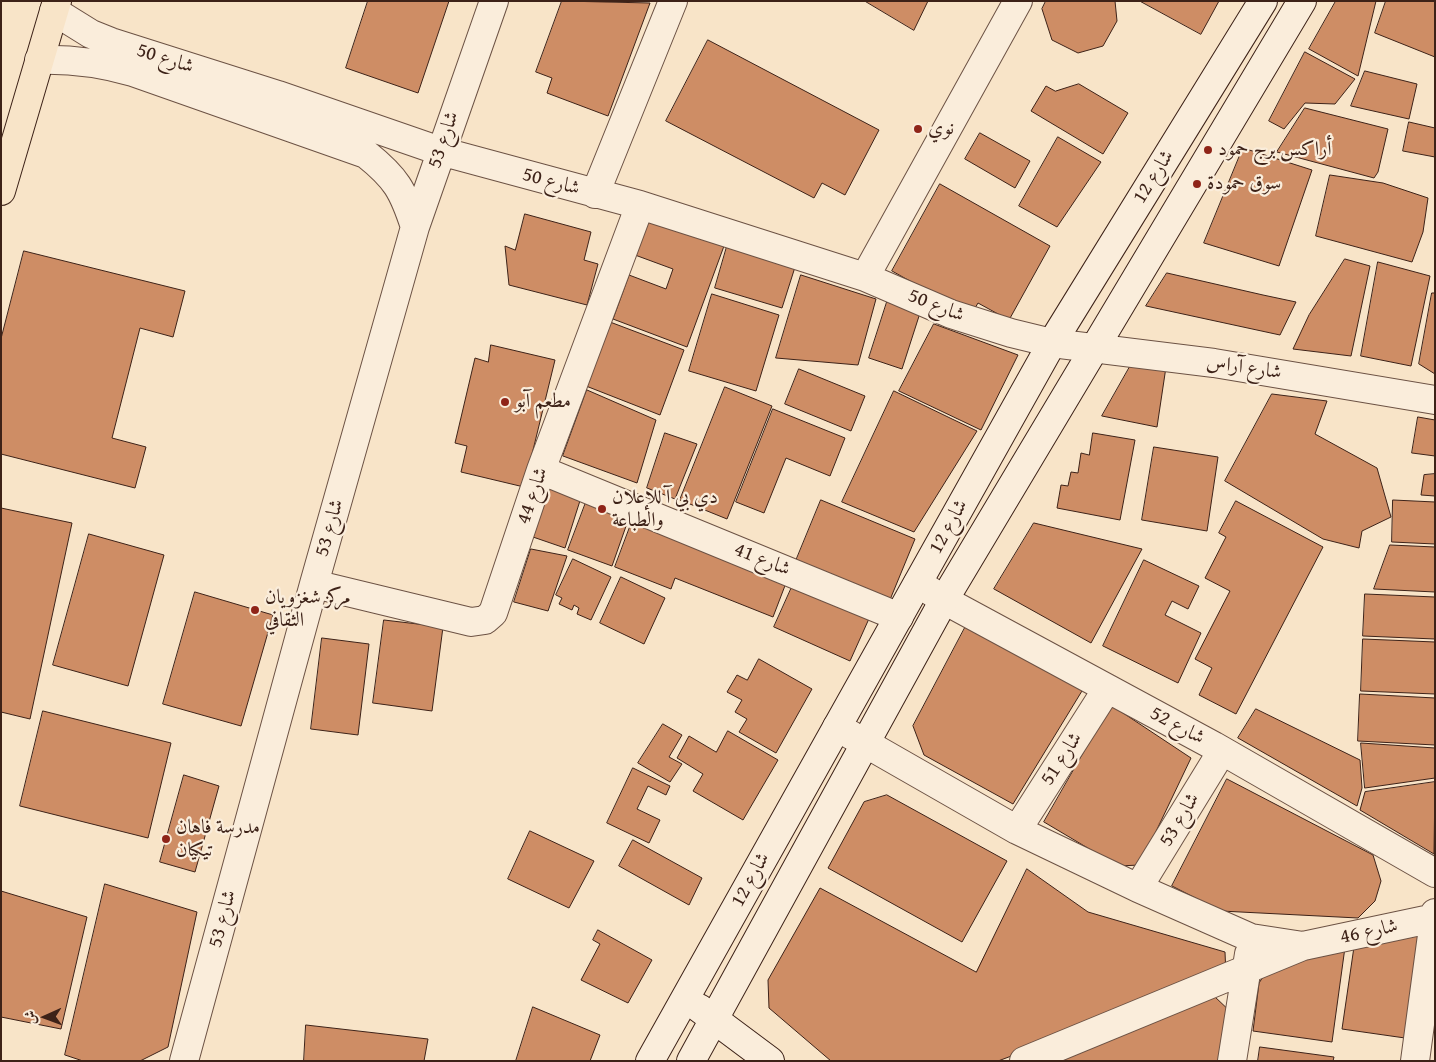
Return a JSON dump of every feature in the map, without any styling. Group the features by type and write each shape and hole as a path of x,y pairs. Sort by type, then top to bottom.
{"highway":[{"path":"1,191 55,6"}],"street":[{"name":"شارع 53","path":"184,1061 314,584 415,227 494,1"},
{"path":"595,194 673,1"},
{"path":"865,277 1018,1"},
{"name":"شارع 12","path":"657,1049 1052,343 1263,1"},
{"name":"شارع 12","path":"694,1059 944,600 1302,1"},
{"name":"شارع 50","path":"55,6 72,24 111,42 275,108 640,205 865,277 951,314 987,326 1052,343"},
{"path":"39,60 71,59 102,64 275,108 366,154 389,173 406,198 415,227"},
{"name":"شارع 44","path":"314,584 471,622 485,620 493,613 541,470 640,205"},
{"name":"شارع آراس","path":"1052,343 1092,350 1214,364 1435,400"},
{"name":"شارع 41","path":"541,470 899,617"},
{"name":"شارع 52","path":"918,583 944,600 1222,751 1435,874"},
{"name":"شارع 51","path":"1017,830 1107,688"},
{"path":"837,727 1017,830 1138,888 1251,938 1303,946"},
{"name":"شارع 53","path":"1138,888 1222,751"},
{"path":"1415,1061 1435,917"},
{"name":"شارع 46","path":"1303,946 1435,917"},
{"path":"1232,1061 1251,938"},
{"path":"1024,1061 1303,946"},
{"path":"684,999 715,1018 770,1061"},
{"path":"657,1049 694,1059"}],"building":[{"path":"368,1 449,1 418,93 346,68"},
{"path":"562,1 650,3 608,116 547,93 552,78 536,72"},
{"path":"865,1 928,1 914,30"},
{"path":"1046,1 1115,1 1117,21 1103,46 1078,53 1052,40 1042,9"},
{"path":"1140,1 1219,1 1201,34"},
{"path":"1336,1 1376,1 1358,76 1309,49"},
{"path":"1386,1 1435,1 1435,57 1375,33"},
{"path":"708,40 879,130 845,195 822,183 814,198 666,121"},
{"path":"1305,52 1355,79 1335,104 1305,103 1284,129 1269,121"},
{"path":"1365,71 1417,84 1409,119 1351,106"},
{"path":"1079,84 1128,113 1103,154 1031,111 1046,86 1055,91"},
{"path":"1305,108 1388,129 1378,172 1374,178 1277,152"},
{"path":"1409,122 1435,128 1435,157 1403,151"},
{"path":"980,133 1030,161 1015,188 965,159"},
{"path":"1058,137 1101,162 1057,227 1019,206"},
{"path":"1243,148 1312,170 1279,266 1204,243"},
{"path":"1330,175 1383,183 1428,198 1423,232 1412,262 1316,236"},
{"path":"940,184 1050,246 1009,320 978,303 971,315 892,271"},
{"path":"525,214 591,232 584,260 598,264 587,305 509,285 505,246 515,250"},
{"path":"648,218 724,246 687,347 613,319 629,275 666,289 673,269 635,255"},
{"path":"728,243 796,264 782,308 715,288"},
{"path":"24,251 185,291 173,337 140,328 112,438 146,447 135,488 1,454 1,339"},
{"path":"1345,259 1370,266 1351,356 1293,349 1309,315"},
{"path":"1378,262 1430,276 1411,366 1361,356"},
{"path":"1167,273 1296,302 1280,335 1146,306"},
{"path":"801,275 876,299 858,365 776,358"},
{"path":"1432,293 1435,293 1435,374 1419,364"},
{"path":"712,294 779,315 756,391 689,371"},
{"path":"887,302 920,313 902,369 869,358"},
{"path":"610,322 684,350 660,415 586,386"},
{"path":"934,324 1018,355 981,430 899,391"},
{"name":"مطعم آبو","path":"491,345 555,360 524,487 461,472 467,446 455,443 475,358 488,362"},
{"path":"1132,363 1166,367 1157,427 1102,416"},
{"path":"799,369 865,396 851,431 785,404"},
{"path":"725,387 772,406 727,519 680,500"},
{"path":"587,390 656,420 637,483 563,456"},
{"path":"894,391 977,431 914,532 842,502"},
{"path":"1272,394 1327,401 1315,434 1377,468 1391,517 1362,531 1359,548 1323,539 1225,481"},
{"path":"773,409 845,438 830,476 786,458 764,513 736,502"},
{"path":"1418,417 1435,420 1435,456 1412,453"},
{"path":"665,433 697,444 675,499 647,488"},
{"path":"1093,433 1135,440 1120,520 1057,508 1061,485 1068,486 1071,472 1078,473 1081,453 1089,455"},
{"path":"1154,447 1218,457 1207,531 1142,520"},
{"path":"1435,474 1435,496 1421,495 1424,475"},
{"path":"549,477 584,488 565,548 530,536"},
{"path":"588,497 631,512 612,566 568,550"},
{"path":"821,500 915,539 887,607 793,568"},
{"path":"1393,500 1435,502 1435,544 1392,542"},
{"path":"1236,501 1323,547 1236,714 1199,695 1212,668 1195,659 1230,591 1205,578 1226,537 1219,533"},
{"path":"1,508 72,523 30,719 1,712"},
{"path":"636,511 786,583 773,617 675,578 671,589 615,567"},
{"path":"1034,523 1142,549 1091,643 994,589"},
{"path":"89,534 164,555 128,686 53,665"},
{"path":"1390,545 1435,547 1435,592 1374,589"},
{"path":"531,549 567,556 548,611 514,602"},
{"path":"573,559 611,577 591,620 577,614 579,608 574,605 572,610 559,604 562,598 556,595"},
{"path":"1144,560 1199,586 1188,609 1172,601 1165,615 1201,633 1178,683 1103,646"},
{"path":"621,577 665,598 644,644 600,623"},
{"path":"796,578 872,612 850,661 774,627"},
{"path":"195,592 273,615 241,726 163,704"},
{"path":"1365,594 1435,597 1435,639 1363,636"},
{"path":"384,620 443,627 432,711 373,703"},
{"path":"967,624 1085,686 1013,804 924,755 913,726"},
{"path":"322,638 369,644 358,735 311,729"},
{"path":"1363,639 1435,642 1435,694 1361,691"},
{"path":"759,659 812,689 776,753 739,732 747,719 735,712 742,700 727,692 737,675 747,680"},
{"path":"1360,694 1435,698 1435,745 1358,741"},
{"path":"1111,705 1191,758 1140,865 1118,866 1044,822"},
{"path":"1256,709 1360,760 1362,788 1357,806 1238,738"},
{"path":"43,711 171,743 148,838 20,806"},
{"path":"663,724 682,735 669,757 682,764 670,782 638,763"},
{"path":"728,731 778,760 743,820 693,791 703,774 677,758 689,736 716,752"},
{"path":"1361,743 1435,748 1435,778 1365,788"},
{"path":"633,768 670,786 666,795 648,786 637,809 660,820 649,843 607,823"},
{"path":"184,775 219,786 195,872 160,862"},
{"path":"1227,779 1373,855 1381,881 1375,901 1358,918 1221,911 1172,886"},
{"path":"1435,782 1434,854 1360,810 1365,792"},
{"path":"887,795 1007,861 962,942 828,868 864,802"},
{"path":"530,831 594,861 569,908 508,879"},
{"path":"633,840 702,878 689,905 619,866"},
{"path":"1027,869 1088,912 1225,952 1226,976 998,1061 831,1061 769,1008 768,980 820,888 976,972"},
{"path":"105,884 197,912 168,1047 140,1061 83,1061 65,1055"},
{"path":"1,891 87,917 61,1029 1,1017"},
{"path":"598,930 652,960 628,1003 581,980 600,944 593,940"},
{"path":"1427,930 1412,1039 1342,1029 1355,940"},
{"path":"1346,940 1332,1042 1253,1031 1259,983 1265,974"},
{"path":"1214,996 1234,1015 1226,1061 1043,1061"},
{"path":"533,1007 600,1035 590,1061 516,1061"},
{"path":"306,1025 428,1039 424,1061 304,1061"},
{"path":"1260,1047 1334,1057 1333,1061 1258,1061"}],"place":[{"name":"نوي","path":"918,129"},
{"name":"أراكس برج حمود","path":"1208,150"},
{"name":"سوق حمودة","path":"1197,184"},
{"name":"مطعم آبو","path":"505,402"},
{"name":"دي بي آ للإعلان والطباعة","path":"602,509"},
{"name":"مركز شغزويان الثقافي","path":"255,610"},
{"name":"مدرسة فاهان تيكيان","path":"166,839"}]}
